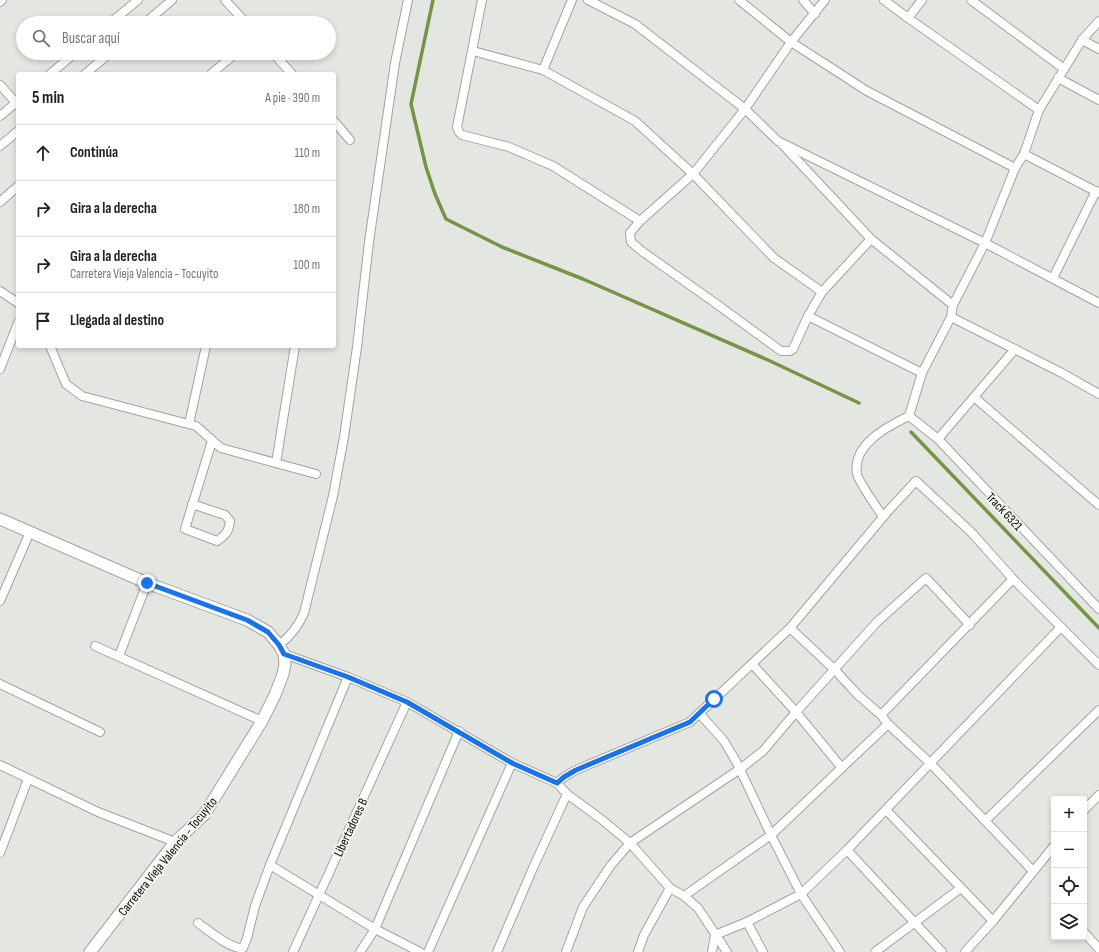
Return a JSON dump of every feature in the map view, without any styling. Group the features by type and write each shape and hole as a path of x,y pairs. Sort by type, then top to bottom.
{"street":[{"path":"119,16 138,0"},
{"path":"153,16 172,0"},
{"path":"225,0 240,16"},
{"path":"282,650 304,613 333,496 344,437 357,347 369,242 395,63 408,0"},
{"path":"482,0 457,127 459,132 462,135 509,147 553,166 640,221"},
{"path":"543,70 572,0"},
{"path":"588,0 635,24 745,109 778,140 871,239 953,305"},
{"path":"739,0 791,42 867,91 1015,168"},
{"path":"803,0 815,14"},
{"path":"825,0 791,42 745,109 693,174 640,221 630,233 631,242 781,351 790,351 793,348 808,316 822,292 871,239"},
{"path":"884,0 1039,110"},
{"path":"908,18 922,0"},
{"path":"971,0 1064,69"},
{"path":"883,517 857,476 857,460 866,445 874,437 909,416 922,373 951,317 953,305 986,243 1015,168 1024,154 1039,110 1082,40 1099,21"},
{"path":"1082,40 1099,49"},
{"path":"473,51 543,70 635,120 693,174 774,258 822,292"},
{"path":"52,72 67,60"},
{"path":"87,72 102,60"},
{"path":"213,72 228,60"},
{"path":"279,60 290,72"},
{"path":"1058,78 1099,100"},
{"path":"0,85 16,102"},
{"path":"0,116 16,104"},
{"path":"336,124 350,140"},
{"path":"0,146 16,133"},
{"path":"778,140 986,243 1099,303"},
{"path":"1024,154 1098,192 1053,278"},
{"path":"0,202 16,188"},
{"path":"0,291 16,302"},
{"path":"808,316 922,373"},
{"path":"951,317 1062,373 1099,394"},
{"path":"0,369 16,328"},
{"path":"51,348 66,384 82,396 196,426 221,448 316,474"},
{"path":"189,424 206,348"},
{"path":"276,463 294,348"},
{"path":"938,439 1015,349"},
{"path":"974,398 1099,505"},
{"name":"Track 6321","path":"909,416 938,439 1099,610"},
{"path":"192,504 225,515 230,521 229,531 217,541 185,529 192,504 212,441"},
{"path":"557,783 576,770 690,722 790,628 883,517 916,481 972,533 1013,579 1099,665"},
{"path":"0,519 147,583 247,620 268,632 282,650 407,702 512,763 557,783 567,794 601,819 630,844 670,888 684,896 698,908 727,952"},
{"path":"0,601 30,532"},
{"path":"566,952 584,906 611,865 630,844 740,769 763,751 877,622 926,578 970,625"},
{"path":"881,715 1013,579"},
{"path":"119,656 147,583"},
{"path":"715,935 747,922 801,894 847,850 931,764 1061,627"},
{"path":"790,628 931,764 1033,871"},
{"path":"95,646 262,720"},
{"name":"Carretera Vieja Valencia - Tocuyito","path":"90,952 175,842 204,815 262,720 275,695 285,664 282,650"},
{"path":"752,664 796,712 842,768"},
{"path":"198,923 231,946 238,949 243,948 255,906 270,865 348,677"},
{"path":"0,684 100,732"},
{"name":"Libertadores B","path":"293,952 407,702"},
{"path":"985,822 1099,710"},
{"path":"699,713 724,741 740,769 801,894 840,952"},
{"path":"684,896 771,835 888,724"},
{"path":"360,952 375,929 459,731"},
{"path":"428,952 512,763"},
{"path":"0,766 98,812 175,842"},
{"path":"0,853 28,779"},
{"path":"497,952 567,794"},
{"path":"1087,807 1099,795"},
{"path":"886,810 993,921"},
{"path":"847,850 942,952"},
{"path":"965,952 993,921 1051,850"},
{"path":"270,865 375,929 420,952"},
{"path":"638,952 644,935 670,888"},
{"path":"875,952 961,888"},
{"path":"747,922 763,952"},
{"path":"712,952 715,935"},
{"path":"1087,936 1099,951"}],"waterway":[{"path":"433,0 411,104 426,167 435,194 446,219 502,247 583,279 768,360 859,403"},
{"path":"911,432 1099,628"}],"route":[{"path":"147,583 247,620 268,632 279,645 284,654 348,677 407,702 512,763 557,783 576,770 667,733 690,722 714,699"}]}
